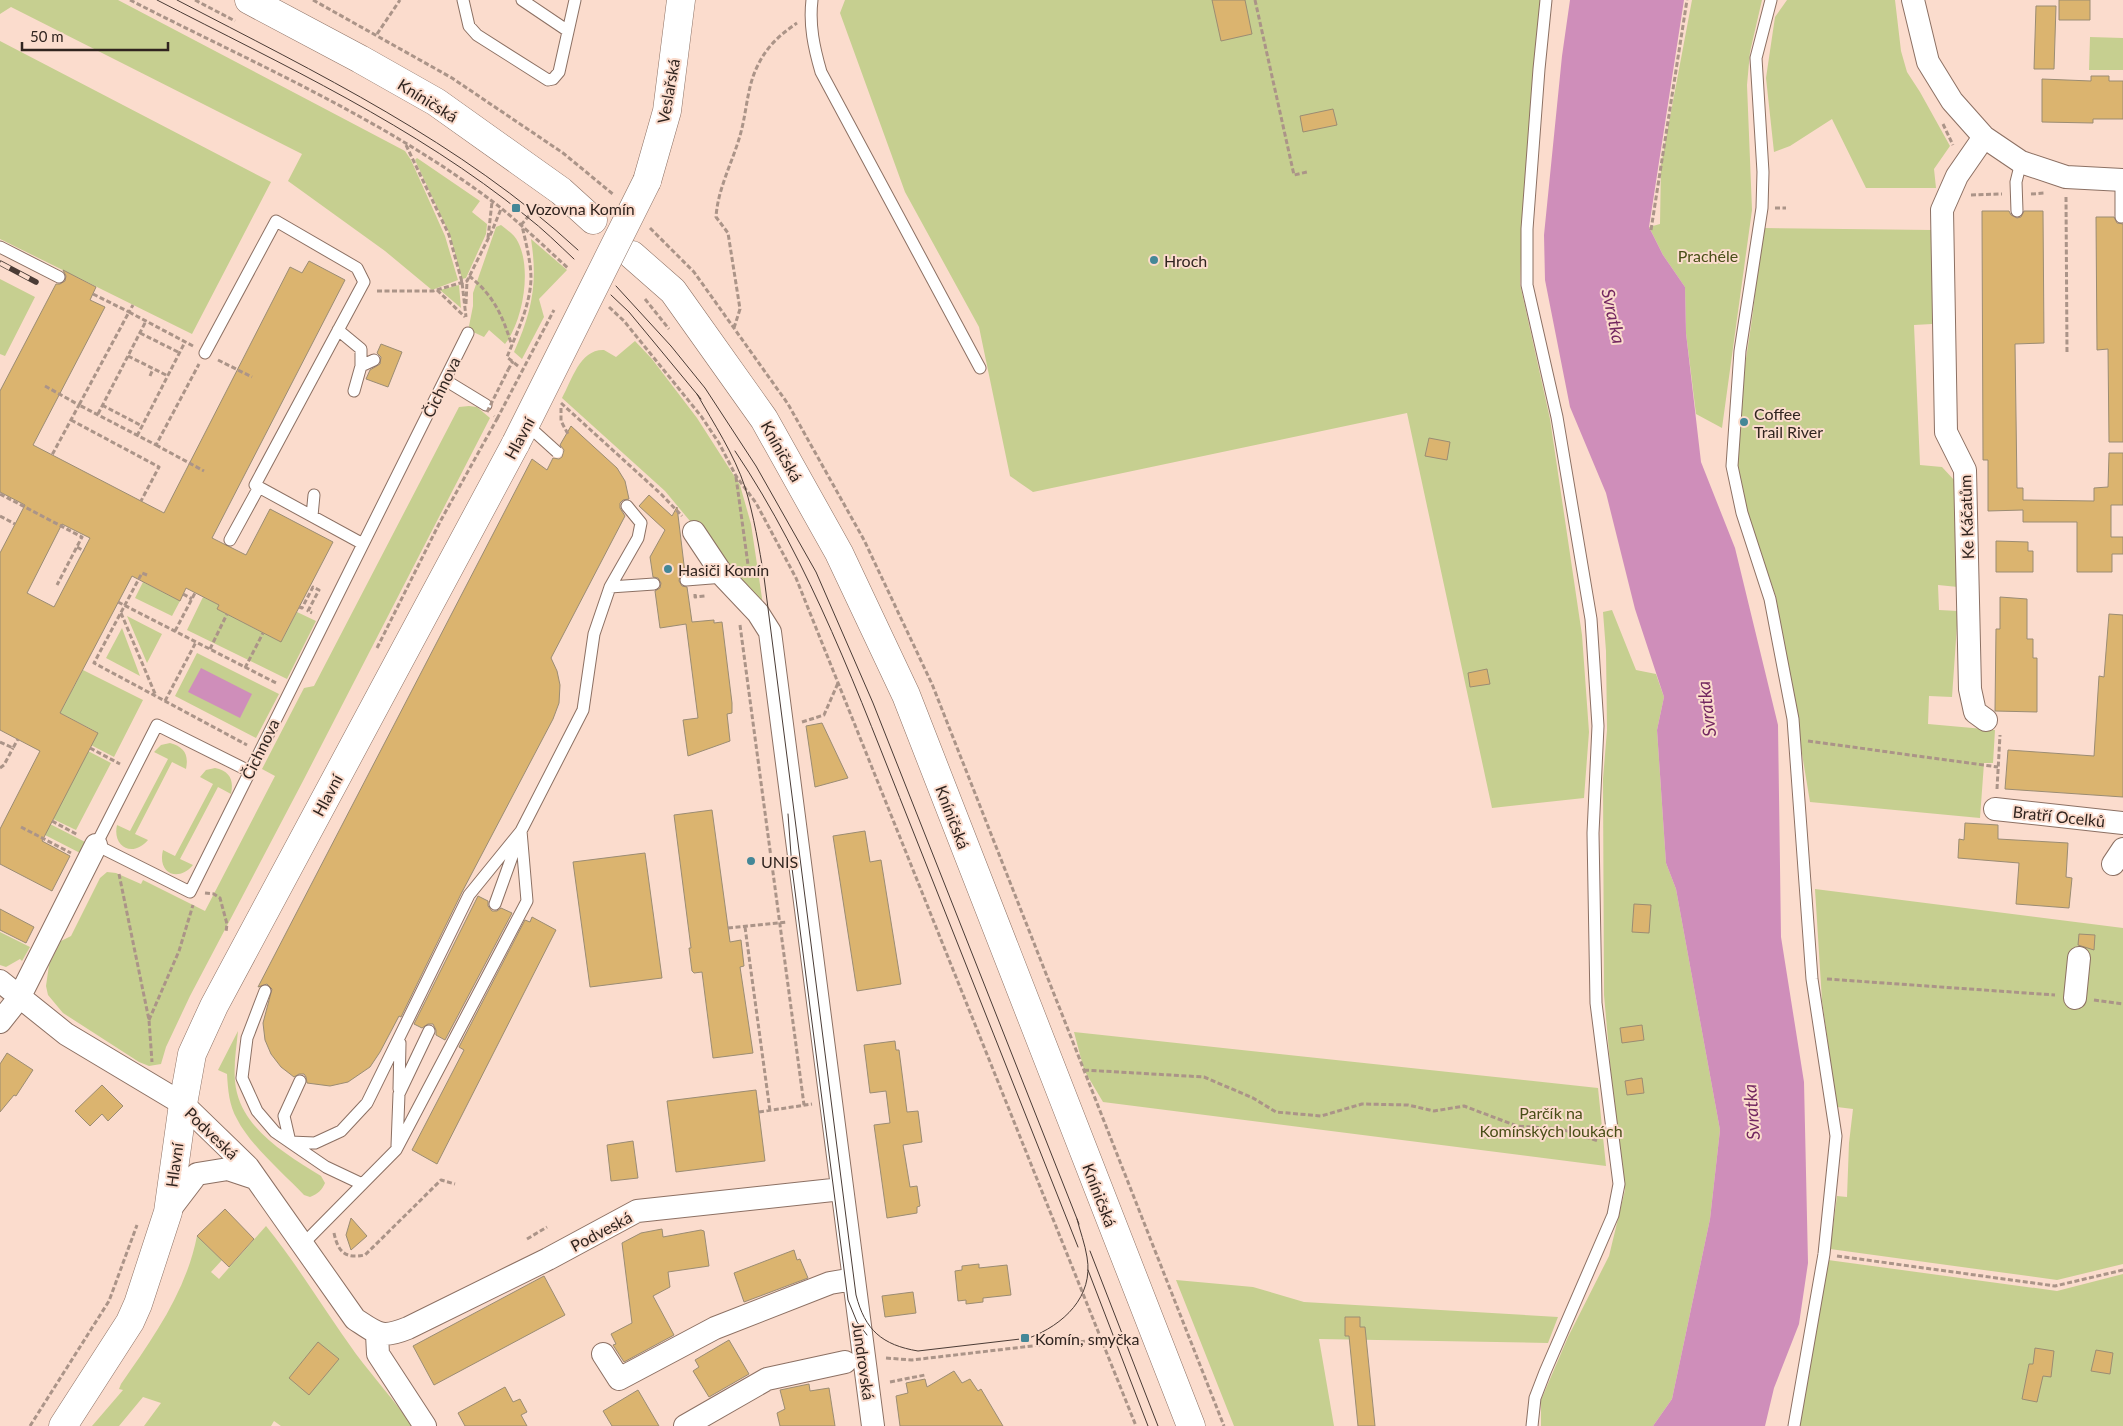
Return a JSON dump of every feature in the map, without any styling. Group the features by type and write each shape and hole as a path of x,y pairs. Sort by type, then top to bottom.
{"main road":[{"name":"Kníničská","path":"249,0 436,102 561,190 593,220"},
{"name":"Veslařská","path":"647,181 667,111 681,0"},
{"name":"Hlavní","path":"64,1426 130,1322 138,1304 168,1212 192,1054 214,1006 521,433 647,181"},
{"name":"Kníničská","path":"632,255 673,291 764,419 839,553 906,695 1191,1426"}],"street":[{"path":"1913,0 1928,62 1952,101 1984,137 2021,162 2066,177 2122,180"},
{"name":"Ke Káčatům","path":"1984,137 1957,176 1942,210 1946,432 1965,470 1970,690 1975,712 1986,720"},
{"path":"690,526 741,606"},
{"name":"Jundrovská","path":"741,606 758,613 770,632 873,1426"},
{"name":"Bratří Ocelků","path":"1995,809 2123,823"},
{"path":"0,1022 19,998 96,845"},
{"path":"2075,998 2079,958"},
{"name":"Podveská","path":"0,981 66,1034 183,1104 248,1167 355,1319 377,1334 392,1335 408,1328 548,1259 637,1211 842,1189"},
{"path":"168,1212 197,1174 228,1169 255,1178"},
{"path":"603,1354 619,1379 715,1328 830,1283 855,1287"},
{"path":"377,1334 378,1354 425,1426"},
{"path":"685,1426 767,1379 845,1362"}],"lane":[{"path":"462,0 469,26 477,35 548,80 553,79 559,72 575,0"},
{"path":"522,0 568,31"},
{"path":"812,0 813,45 821,72 980,368"},
{"path":"1532,1426 1535,1398 1613,1215 1619,1184 1596,1004 1593,833 1598,726 1591,619 1557,417 1527,284 1526,229 1538,69 1546,0"},
{"path":"1772,0 1756,58 1763,172 1762,208 1740,351 1732,466 1742,512 1770,599 1794,719 1812,979 1836,1136 1824,1254 1794,1426"},
{"path":"2017,211 2016,182 2021,162"},
{"path":"2120,216 2122,180"},
{"path":"205,353 276,221 357,268 364,282 255,485 363,544"},
{"path":"0,247 59,276"},
{"path":"338,330 360,349 361,366 354,391"},
{"name":"Čichnova","path":"190,892 468,333"},
{"path":"361,366 374,360"},
{"path":"445,380 486,408"},
{"path":"521,433 557,452"},
{"path":"230,540 259,487"},
{"path":"312,516 314,495"},
{"path":"495,904 521,832 582,710 594,634 610,587 638,538 641,523 627,506"},
{"path":"690,580 724,577"},
{"path":"610,587 654,584"},
{"path":"190,892 96,845 158,725 249,771"},
{"path":"290,1142 315,1143 341,1130 367,1103 469,895 521,832"},
{"path":"303,1244 396,1150 526,900 521,832"},
{"path":"265,991 247,1038 242,1078 257,1111 275,1132 326,1167 362,1184"},
{"path":"399,1094 429,1031"},
{"path":"396,1150 400,1039"},
{"path":"290,1142 284,1116 300,1081"}],"path":[{"path":"130,0 334,103 406,145 501,208 569,269"},
{"path":"195,0 224,15"},
{"path":"313,0 452,78 563,153 609,189"},
{"path":"376,35 400,0"},
{"path":"1255,0 1294,175 1307,172"},
{"path":"1651,230 1687,0"},
{"path":"734,329 740,309 728,233 716,217 717,201 742,130 750,88 758,64 776,38 811,13"},
{"path":"406,145 449,235 462,282 466,317"},
{"path":"2066,177 2067,354"},
{"path":"1948,196 2046,193"},
{"path":"488,238 492,202"},
{"path":"518,366 507,357 522,320 529,296 531,278 522,225 540,203"},
{"path":"468,333 464,330 467,280 501,208"},
{"path":"469,276 477,282 500,309 512,346"},
{"path":"359,291 436,290 467,280"},
{"path":"436,290 466,317"},
{"path":"93,294 252,377"},
{"path":"643,297 661,320"},
{"path":"52,455 133,304"},
{"path":"606,304 630,328 701,416 719,443 736,476 756,504 796,578 1136,1426"},
{"path":"98,414 146,321"},
{"path":"140,333 180,353"},
{"path":"138,436 185,342"},
{"path":"156,445 205,353"},
{"path":"128,356 168,376"},
{"path":"486,408 513,361"},
{"path":"150,376 154,369"},
{"path":"45,386 204,470"},
{"path":"569,436 561,421 560,402 661,494 690,526"},
{"path":"102,405 142,426"},
{"path":"71,420 159,467 141,501"},
{"path":"736,476 749,569 741,606 804,1105"},
{"path":"0,494 82,538 57,585"},
{"path":"0,516 15,524"},
{"path":"77,547 84,551"},
{"path":"147,575 142,573 94,663 259,751"},
{"path":"690,580 695,597 711,595"},
{"path":"300,607 302,608 313,587 318,590 308,611"},
{"path":"175,631 195,593"},
{"path":"183,594 192,599"},
{"path":"118,602 283,687"},
{"path":"121,612 156,696"},
{"path":"210,649 227,614"},
{"path":"245,668 263,633"},
{"path":"164,701 196,642"},
{"path":"1986,720 1996,725 2000,730 1995,809"},
{"path":"0,768 4,765 18,739"},
{"path":"1795,740 1998,767"},
{"path":"0,742 13,748"},
{"path":"90,748 112,760"},
{"path":"52,821 76,834"},
{"path":"21,827 43,840 66,850"},
{"path":"118,870 149,1020 152,1070"},
{"path":"149,1020 179,951 193,905 190,892 214,894 220,898 227,924 226,934"},
{"path":"728,928 807,920"},
{"path":"746,927 770,1111"},
{"path":"1812,979 2044,994 2123,1004"},
{"path":"1084,1070 1204,1077 1253,1098 1276,1112 1321,1116 1362,1104 1408,1106 1434,1111 1464,1106 1517,1126 1561,1129 1614,1146"},
{"path":"333,1230 340,1250 355,1257 365,1255 442,1180 455,1184"},
{"path":"527,1239 547,1227"},
{"path":"1824,1254 2055,1286 2123,1270"},
{"path":"886,1358 912,1360 1049,1344 1102,1340"},
{"path":"890,1382 925,1375"}],"green space":[{"path":"0,0 118,0 405,151 411,160 445,236 458,280 432,290 385,251 288,181 302,154 11,7 0,14"},
{"name":"Hroch","path":"845,0 1542,0 1523,205 1520,284 1550,419 1582,635 1589,732 1584,798 1492,808 1407,413 1033,492 1010,476 979,327 905,192 840,13"},
{"name":"Prachéle","path":"1692,0 1762,0 1750,52 1747,85 1752,210 1722,428 1696,414 1686,333 1685,287 1663,255 1649,227 1660,224 1661,165"},
{"path":"1787,0 1895,0 1901,51 1907,72 1950,146 1934,169 1936,188 1866,188 1832,119 1790,146 1774,152 1766,78 1775,17"},
{"path":"2090,37 2123,38 2123,70 2089,70"},
{"path":"0,41 271,182 192,334 0,239"},
{"path":"417,158 480,201 472,212 487,224 486,234 466,278 462,279 450,235 415,160"},
{"path":"501,225 517,239 522,253 525,280 524,294 517,322 505,344 489,330 484,337 471,331 469,326 473,306 473,293 496,227"},
{"path":"1763,228 1933,230 1932,324 1914,325 1920,465 1942,467 1955,481 1958,587 1938,585 1939,610 1958,611 1952,697 1929,696 1928,724 1995,730 1993,763 1984,763 1980,818 1810,802 1776,597 1749,518 1737,467 1744,372"},
{"path":"531,239 567,270 539,299 544,317 522,359 514,352 525,324 532,297 534,270"},
{"path":"0,279 35,297 5,356 0,354"},
{"path":"459,285 461,308 440,290"},
{"path":"635,341 652,359 697,418 740,485 751,524 763,605 744,586 665,491 562,398 578,367 589,355 596,351 604,350 616,357"},
{"path":"459,407 477,407 490,418 190,996 166,1047 161,1064 149,1066 139,1062 63,1013 48,995 46,986 49,965 61,941 71,936 100,878 107,872 116,873 141,884 143,880 205,911 275,776 262,769 304,688 314,686"},
{"path":"143,582 180,601 172,616 135,598"},
{"path":"203,597 219,605 217,609 281,642 297,612 316,621 287,679 187,630"},
{"path":"1612,610 1636,670 1656,674 1664,697 1657,730 1666,863 1676,889 1720,1130 1710,1219 1672,1399 1653,1426 1541,1426 1541,1400 1568,1337 1609,1256 1625,1190 1614,1145 1611,1074 1604,995 1603,779 1607,730 1606,651 1603,612"},
{"path":"127,616 162,634 147,663"},
{"path":"122,628 140,676 106,658"},
{"path":"197,653 279,694 256,738 175,696"},
{"path":"83,670 143,700 114,757 91,745 97,732 60,713"},
{"path":"170,743 182,749 186,755 186,769 172,762 135,834 148,840 136,848 125,848 118,839 116,833 117,825 130,831 168,759 154,752 161,745"},
{"path":"88,751 111,763 76,830 53,819"},
{"path":"215,768 224,771 230,777 232,784 231,794 218,787 180,859 193,865 181,873 170,873 163,865 163,850 175,856 213,784 200,777 206,770"},
{"path":"50,824 87,843 82,854 45,835"},
{"path":"1815,889 2123,928 2123,1264 2057,1280 1830,1249 1837,1196 1847,1197 1849,1143 1853,1109 1837,1107 1822,1001"},
{"path":"0,932 30,947 22,961 20,959 6,967 0,965"},
{"path":"238,1031 235,1078 237,1093 242,1107 250,1120 271,1142 321,1176 325,1183 323,1188 313,1196 304,1195 268,1159 250,1139 234,1114 229,1097 227,1074 218,1070"},
{"name":"Parčík na Komínských loukách","path":"1074,1032 1598,1088 1606,1166 1103,1102 1084,1070"},
{"path":"266,1226 290,1257 356,1354 412,1426 281,1426 274,1421 271,1426 144,1426 161,1403 143,1397 119,1426 92,1426 123,1390 119,1389 121,1384 167,1314 185,1276 197,1236 222,1260 211,1272 219,1279"},
{"path":"1828,1260 2057,1291 2123,1274 2123,1426 1799,1426"},
{"path":"1176,1280 1253,1287 1304,1302 1558,1317 1548,1343 1319,1339 1334,1426 1234,1426"}],"water":[{"name":"Svratka","path":"1570,0 1684,0 1649,227 1663,255 1685,287 1686,333 1701,462 1735,548 1778,725 1781,937 1804,1082 1808,1263 1799,1324 1774,1388 1765,1426 1653,1426 1672,1399 1710,1219 1720,1130 1676,889 1666,863 1657,730 1664,697 1635,609 1606,493 1570,407 1545,280 1544,235 1562,56"},
{"path":"201,668 252,694 240,718 188,692"}],"building":[{"path":"1212,0 1245,0 1252,34 1221,41"},
{"path":"2059,0 2090,0 2090,20 2059,20"},
{"path":"2036,6 2056,6 2054,69 2034,69"},
{"path":"2091,76 2109,76 2109,81 2123,81 2123,119 2093,119 2093,123 2042,122 2042,79 2091,81"},
{"path":"1333,109 1337,125 1303,132 1300,116"},
{"path":"1982,211 2009,211 2011,215 2017,218 2021,217 2024,211 2043,211 2044,343 2015,344 2017,488 2023,488 2023,500 2094,501 2094,488 2108,487 2109,453 2123,453 2123,505 2111,505 2111,537 2123,537 2123,554 2112,554 2112,572 2077,572 2077,522 2023,522 2023,510 1988,511 1988,460 1983,460"},
{"path":"2096,217 2114,217 2117,223 2123,224 2123,442 2109,442 2108,349 2097,350"},
{"path":"309,261 345,280 212,538 246,555 270,509 333,542 281,642 217,609 219,605 186,588 180,601 132,576 60,713 98,733 42,841 70,856 52,891 0,864 0,829 40,751 0,730 0,553 25,505 0,492 0,391 56,284 65,281 66,276 63,270 96,287 90,300 105,307 33,445 164,513 290,267 302,273","holes":["62,524 90,538 54,607 27,593"]},
{"path":"381,344 402,352 388,387 366,379 370,370 380,364 381,357 377,353"},
{"path":"571,426 617,468 625,481 629,499 623,500 620,503 620,508 625,516 551,658 557,671 560,685 559,703 553,719 462,892 401,1017 399,1016 370,1067 348,1082 330,1086 307,1083 304,1074 294,1077 281,1067 271,1054 265,1040 263,1023 272,989 267,984 258,987 532,459 547,470 553,458 559,459 562,457 564,450 560,445"},
{"path":"1429,438 1450,442 1447,460 1425,456"},
{"path":"649,495 672,516 677,507 685,573 680,576 679,581 682,586 687,587 692,622 714,620 714,623 722,622 732,703 732,713 727,714 730,741 688,756 683,720 698,718 686,624 660,628 655,591 660,588 661,583 658,578 653,577 650,557 665,530 639,506"},
{"path":"1996,541 2028,542 2028,551 2033,551 2033,572 1996,572"},
{"path":"2000,597 2027,599 2027,639 2033,639 2033,658 2037,658 2037,712 1995,711 1996,629 2000,629"},
{"path":"2109,614 2123,615 2123,797 2005,789 2008,750 2094,756 2099,676 2104,677"},
{"path":"1487,669 1490,684 1470,687 1468,673"},
{"path":"822,723 848,778 815,787 806,726"},
{"path":"712,810 730,942 741,940 744,966 740,967 753,1053 713,1058 702,972 694,973 692,971 689,948 691,948 674,815"},
{"path":"1965,823 1998,825 1998,839 2068,843 2066,877 2072,878 2069,908 2016,904 2019,863 1958,858 1959,839 1964,840"},
{"path":"865,831 870,862 881,860 901,984 857,991 833,836"},
{"path":"645,853 662,978 590,987 573,862"},
{"path":"478,896 488,901 488,906 492,911 497,911 501,908 512,913 445,1040 436,1035 433,1024 428,1024 422,1028 414,1024"},
{"path":"1634,904 1651,905 1649,933 1632,932"},
{"path":"0,909 34,927 26,943 0,930"},
{"path":"532,917 556,930 437,1164 412,1150 464,1050 459,1047 525,920 530,922"},
{"path":"2079,934 2095,935 2094,950 2078,945"},
{"path":"1642,1025 1644,1040 1622,1043 1620,1028"},
{"path":"895,1041 896,1050 899,1050 907,1112 918,1111 922,1142 903,1145 910,1187 917,1186 920,1206 917,1207 917,1213 887,1218 874,1125 890,1123 886,1091 870,1093 864,1045"},
{"path":"7,1053 33,1070 16,1096 14,1095 0,1112 0,1064"},
{"path":"1642,1078 1644,1093 1627,1095 1625,1081"},
{"path":"102,1085 123,1106 108,1121 102,1114 90,1126 75,1111"},
{"path":"756,1090 765,1161 676,1172 667,1101"},
{"path":"633,1141 638,1178 611,1181 607,1145"},
{"path":"225,1209 254,1239 229,1267 197,1236"},
{"path":"351,1218 367,1236 351,1250 346,1235"},
{"path":"662,1229 663,1237 704,1231 709,1266 668,1272 670,1287 653,1296 674,1335 624,1362 613,1345 616,1344 611,1334 632,1323 622,1243 641,1233"},
{"path":"794,1250 797,1260 800,1259 808,1278 744,1302 734,1273"},
{"path":"979,1264 979,1268 1007,1265 1011,1295 983,1298 983,1302 966,1304 966,1300 958,1301 955,1271 962,1270 962,1266"},
{"path":"544,1276 565,1315 434,1385 413,1346"},
{"path":"913,1292 916,1313 885,1317 882,1296"},
{"path":"1345,1317 1360,1317 1360,1327 1365,1327 1375,1426 1358,1426 1349,1336 1345,1336"},
{"path":"729,1340 749,1374 709,1397 693,1371 699,1367 695,1360"},
{"path":"318,1342 339,1359 309,1395 289,1378"},
{"path":"2035,1348 2054,1351 2051,1377 2043,1376 2037,1402 2022,1399 2029,1364 2033,1364"},
{"path":"2096,1350 2113,1353 2110,1374 2091,1371"},
{"path":"954,1371 962,1383 970,1379 978,1391 981,1389 1003,1426 900,1426 896,1396 908,1393 906,1383 925,1379 927,1387"},
{"path":"809,1384 810,1391 829,1388 835,1426 780,1426 777,1413 785,1409 780,1390"},
{"path":"505,1387 513,1402 520,1399 527,1412 521,1415 527,1426 465,1426 458,1413"},
{"path":"638,1390 659,1426 612,1426 603,1411"}],"tram line":[{"path":"157,0 300,73 394,125 439,153 526,216 574,259"},
{"path":"177,0 335,83 437,143 533,211 578,250"},
{"path":"616,286 671,346 705,388 756,466 816,572 873,703 1079,1224"},
{"path":"611,295 629,312 701,399"},
{"path":"697,394 735,463 745,487 754,520 764,577 856,1295 864,1318 870,1327 885,1340 894,1345 918,1351 1029,1338 1042,1332 1064,1317 1073,1308 1081,1297 1086,1285 1087,1257 1077,1219"},
{"path":"735,451 787,539 832,631 1078,1247"},
{"path":"788,814 792,868 848,1300 857,1322 867,1335"},
{"path":"1090,1251 1158,1426"},
{"path":"1088,1270 1148,1426"}],"railway":[{"path":"0,263 36,282"}],"place":[{"name":"Vozovna Komín","path":"516,208"},
{"name":"Hroch","path":"1154,260"},
{"name":"Coffee Trail River","path":"1744,422"},
{"name":"Hasiči Komín","path":"668,569"},
{"name":"UNIS","path":"751,861"},
{"name":"Komín, smyčka","path":"1025,1338"}]}
